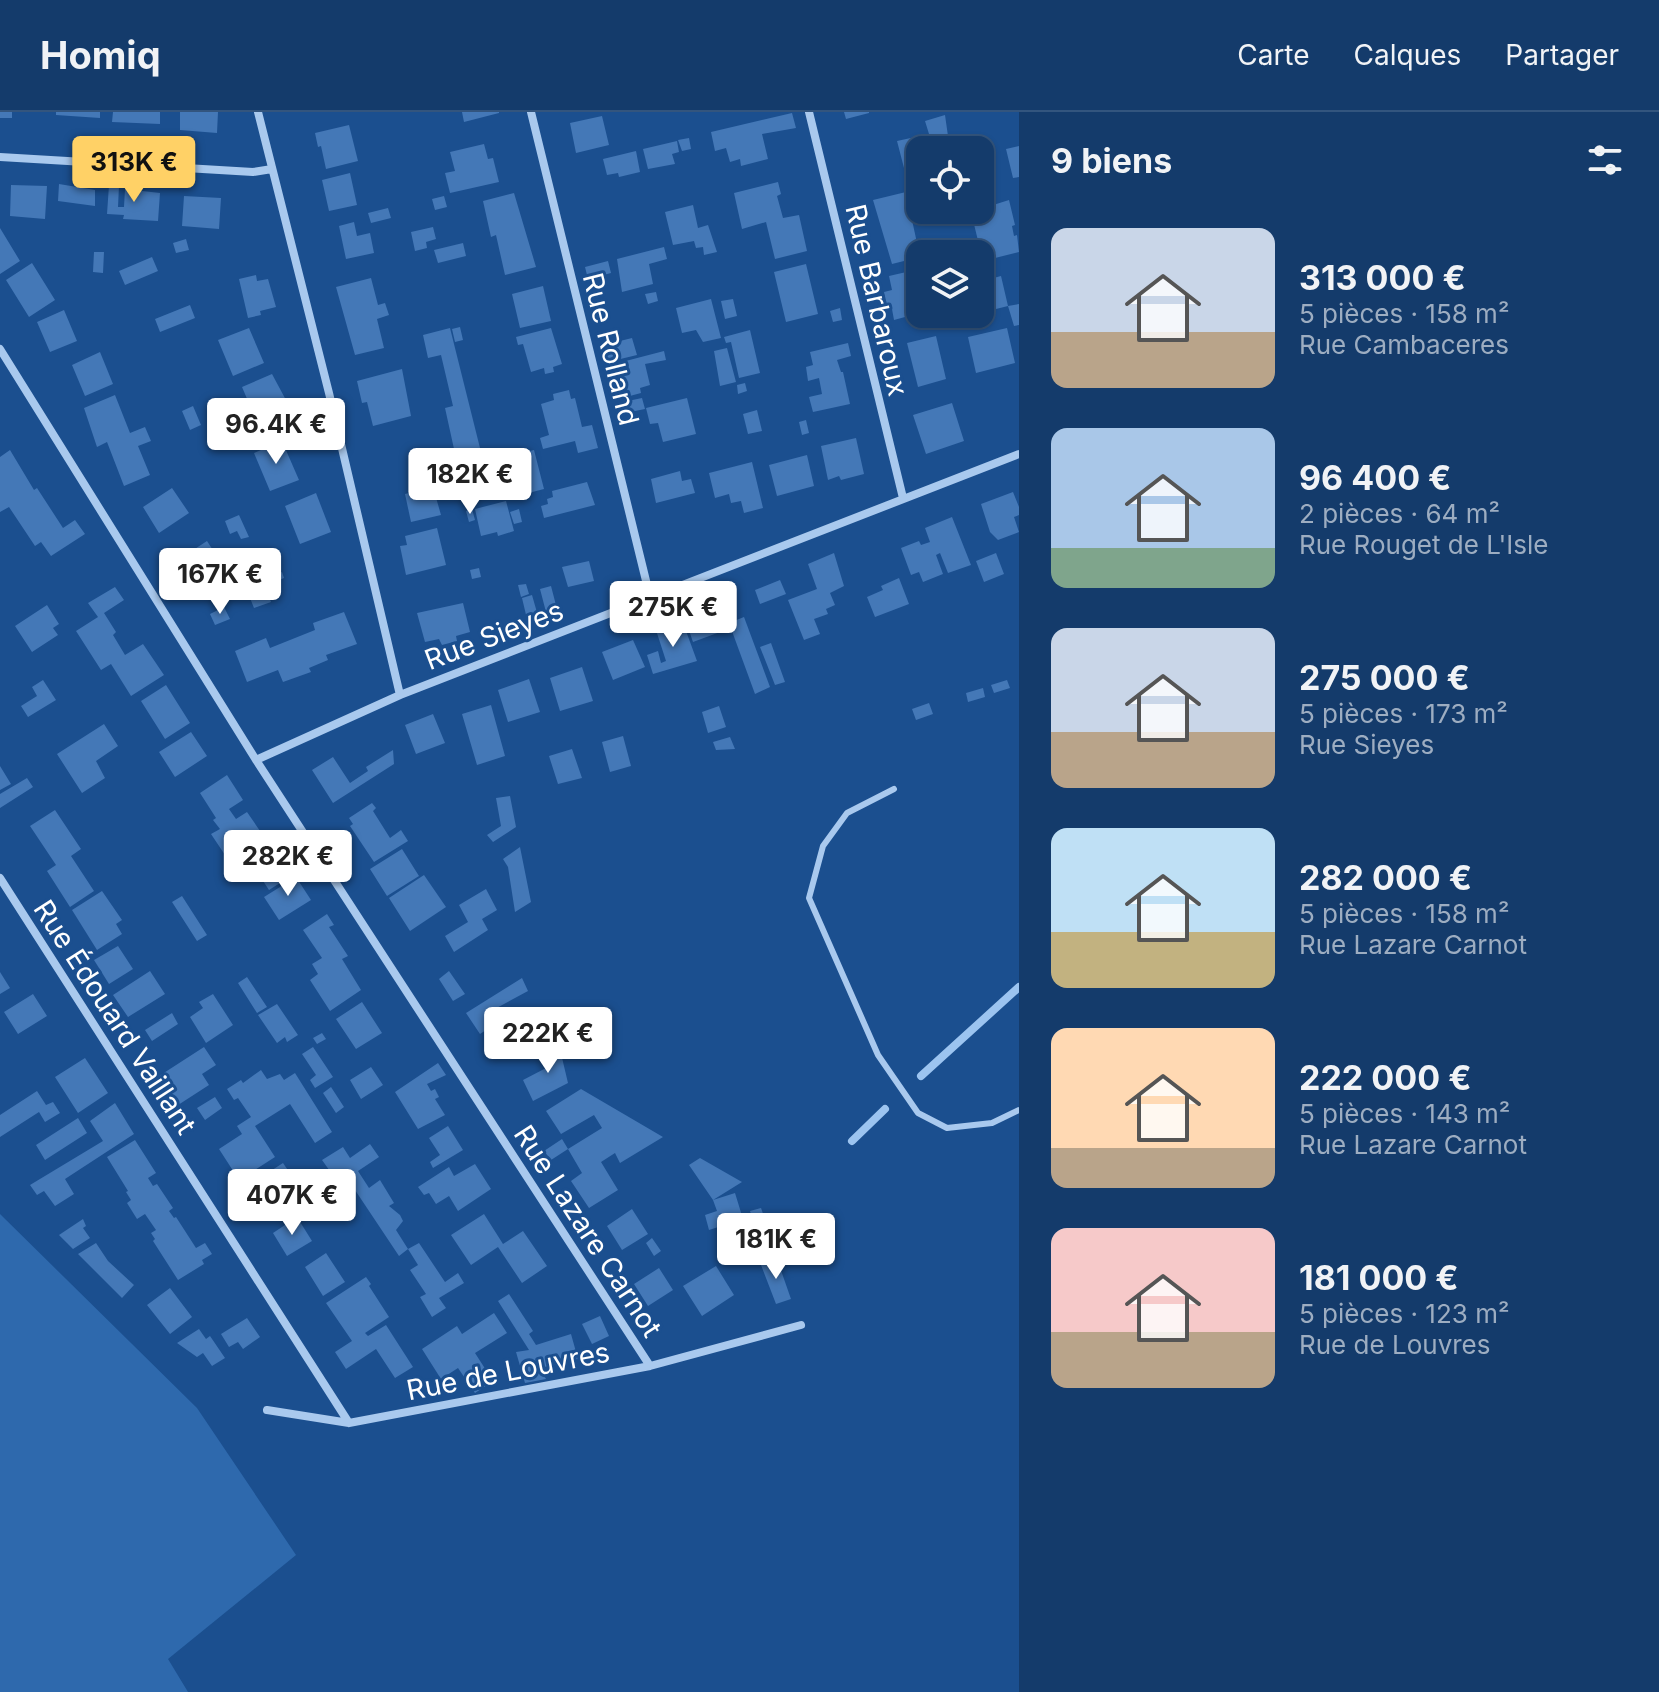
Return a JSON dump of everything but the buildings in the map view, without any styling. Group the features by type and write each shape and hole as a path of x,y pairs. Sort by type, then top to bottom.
{"street":[{"path":"258,112 400,695"},
{"name":"Rue Rolland","path":"531,112 650,597"},
{"name":"Rue Barbaroux","path":"809,112 903,498"},
{"path":"0,157 253,172 272,169"},
{"name":"Rue Lazare Carnot","path":"0,349 256,760 650,1366"},
{"name":"Rue Sieyes","path":"256,760 400,695 1019,454"},
{"name":"Rue Édouard Vaillant","path":"0,878 349,1423"},
{"name":"Rue de Louvres","path":"267,1410 349,1423 650,1366 801,1325"}],"lane":[{"path":"894,789 847,813 823,846 809,898 878,1055 918,1113 947,1128 992,1123 1019,1110"}],"shaded area":[{"path":"0,1214 197,1408 296,1555 168,1659 188,1692 0,1692"}],"waterway":[{"path":"921,1076 1019,987"},
{"path":"852,1141 885,1109"}]}
